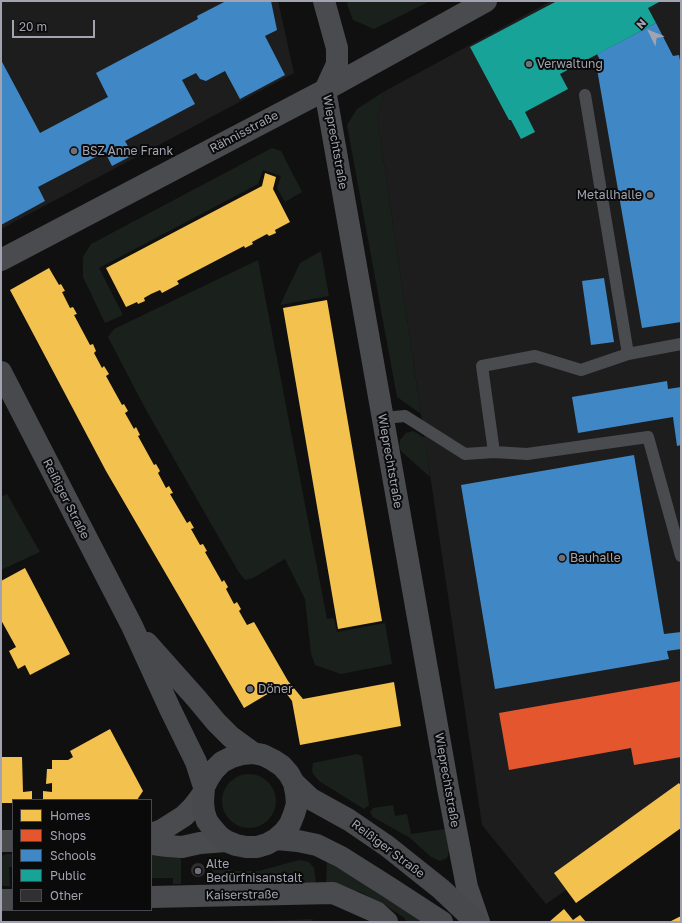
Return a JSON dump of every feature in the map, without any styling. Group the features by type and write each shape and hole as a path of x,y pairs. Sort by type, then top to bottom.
{"street":[{"name":"Wieprechtstraße","path":"324,1 337,48 337,64 325,90 448,788 467,887 480,922"},
{"name":"Rähnisstraße","path":"1,260 325,90 486,1"},
{"name":"Reißiger Straße","path":"1,372 132,626 196,762 204,791"},
{"name":"Reißiger Straße","path":"132,626 216,722 231,737 253,753"},
{"name":"Reißiger Straße","path":"294,783 297,804 294,814 290,824 276,839 257,847 236,846 219,836 207,821 204,812 204,791 208,779 214,770 222,762 237,755 253,753 263,755 282,766 294,783 311,799 349,820 387,846 441,889 476,922"},
{"path":"152,834 162,830 184,816 193,807 204,791"},
{"name":"Reißiger Straße","path":"276,839 298,840 317,845 342,857 442,922"},
{"path":"1,841 12,841"},
{"path":"152,844 182,847 200,843 226,841"},
{"name":"Kaiserstraße","path":"152,897 334,893 376,912 387,922"},
{"path":"1,900 12,900"}],"lane":[{"path":"585,95 628,354"},
{"path":"494,452 482,366 535,356 581,370 628,354 681,344"},
{"path":"383,418 405,416 465,454 494,452 527,454 648,437 681,556"}],"shaded area":[{"name":"BSZ Anne Frank","path":"1,1 278,1 294,73 1,229"},
{"path":"348,1 430,1 374,29 353,20 347,4"},
{"path":"551,1 681,1 681,828 576,903 566,890 546,904 482,825 377,117 385,91"},
{"path":"385,91 377,117 421,414 397,397 347,125 357,109"},
{"path":"272,148 281,151 302,192 285,202 277,188 281,176 263,170 258,184 99,268 123,315 105,323 83,277 83,257 91,244"},
{"path":"321,251 329,296 280,305 300,263"},
{"path":"258,260 327,619 334,618 337,632 385,623 392,664 341,674 315,665 311,654 305,599 285,559 253,578 245,580 238,571 145,408 108,337 114,329"},
{"path":"413,431 425,438 430,477 402,452 399,447 400,440 406,433"},
{"path":"7,494 40,552 1,570 1,497"},
{"path":"357,754 362,756 369,805 364,809 319,781 313,774 312,769 313,763"},
{"path":"249,774 259,776 268,782 274,791 276,801 274,811 268,820 259,826 249,828 239,826 230,820 224,811 222,801 224,791 230,782 239,776"},
{"path":"393,805 395,816 407,814 411,834 445,829 449,850 447,858 440,861 431,857 410,838 373,817 370,813 373,808"},
{"path":"12,854 12,867 9,867 10,886 1,885 1,856"},
{"path":"152,856 178,856 181,859 181,884 173,884 173,878 152,878"},
{"path":"299,860 309,862 314,868 316,884 308,885 301,877 211,878 213,874 211,868 204,861 211,865 234,871 259,871"},
{"path":"327,862 384,895 424,922 408,922 380,902 360,892 336,888 326,884"},
{"path":"313,919 312,922 248,922"},
{"path":"30,921 248,922 26,922"}],"building: Homes":[{"path":"265,173 276,177 273,189 290,222 275,230 276,233 269,236 267,234 252,242 253,244 245,248 244,246 177,281 179,284 162,293 160,290 144,298 145,301 138,304 137,302 126,307 106,268 262,186"},
{"path":"49,268 59,285 61,284 65,291 62,292 70,308 73,307 77,314 74,315 90,345 93,344 96,351 94,353 102,368 104,366 109,374 106,376 122,405 124,404 128,411 125,413 134,429 136,427 140,435 138,436 154,465 156,464 160,471 158,473 166,488 169,486 173,493 170,494 187,523 190,521 194,528 191,529 200,545 203,544 207,551 205,552 222,582 224,580 228,587 226,589 234,604 237,602 241,609 239,611 247,625 254,622 288,681 303,699 394,682 401,726 300,745 292,701 281,686 244,708 106,471 10,290"},
{"path":"327,300 382,621 338,629 283,308"},
{"path":"25,568 70,654 30,675 25,665 18,669 9,651 16,647 1,620 1,581"},
{"path":"110,729 143,791 138,799 43,799 43,791 52,792 52,783 46,784 47,769 52,769 52,760 68,760 73,757 70,751"},
{"path":"1,757 22,757 23,792 32,791 32,799 12,799 12,803 1,803"},
{"path":"679,783 681,786 681,828 576,903 554,873"},
{"path":"564,909 573,920 580,915 586,922 549,922"},
{"path":"681,916 681,922 669,922"}],"building: Shops":[{"path":"681,681 681,757 634,765 631,748 509,770 499,713"}],"building: Schools":[{"path":"226,1 271,1 277,30 265,36 285,75 240,99 225,71 206,81 200,79 196,73 182,80 195,104 125,141 133,155 112,166 105,152 38,187 45,201 1,225 1,60 40,133 108,97 96,73 198,19 197,16"},
{"name":"Metallhalle","path":"656,23 673,56 679,55 681,66 681,322 642,328 597,69 604,68 597,54"},
{"path":"604,278 614,342 591,345 582,281"},
{"path":"667,381 668,389 681,387 681,445 677,446 673,417 578,433 572,397"},
{"name":"Bauhalle","path":"634,455 664,634 681,632 681,649 667,651 669,659 495,689 461,485"}],"building: Public":[{"name":"Verwaltung","path":"557,1 661,1 648,8 656,23 560,74 568,89 525,112 535,132 521,139 511,120 509,120 470,47"}],"building: Other":[{"name":"Alte Bedürfnisanstalt","path":"198,863 203,865 205,870 203,875 198,877 193,875 191,870 193,865"}],"place":[{"name":"Verwaltung","path":"529,64"},
{"name":"BSZ Anne Frank","path":"74,151"},
{"name":"Metallhalle","path":"650,195"},
{"name":"Bauhalle","path":"562,558"},
{"name":"Döner","path":"250,689"},
{"name":"Alte Bedürfnisanstalt","path":"198,871"}]}
